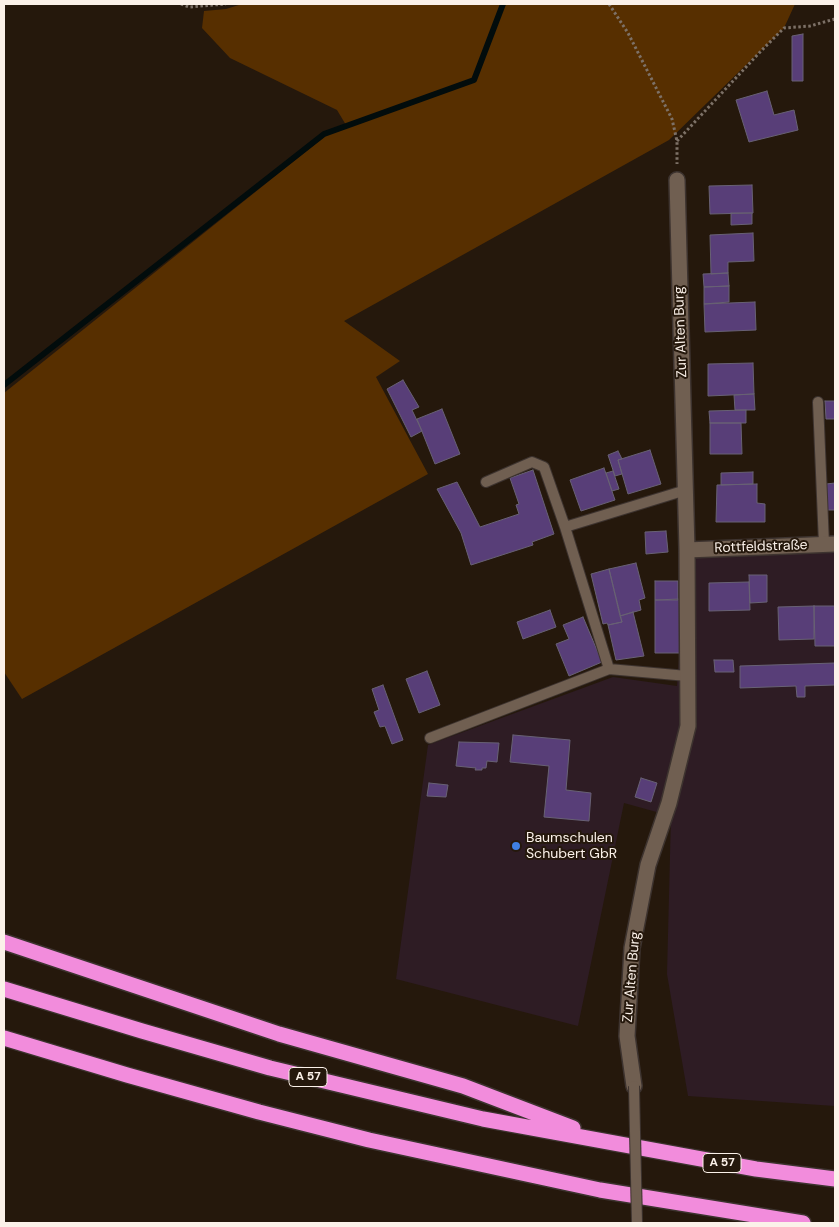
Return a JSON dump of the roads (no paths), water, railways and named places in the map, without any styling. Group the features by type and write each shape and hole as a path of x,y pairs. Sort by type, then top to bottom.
{"highway":[{"path":"4,941 279,1034 463,1086 609,1142"},
{"name":"A 57","path":"4,989 270,1068 483,1119 756,1169 835,1179"},
{"path":"4,1038 127,1076 369,1140 600,1190 803,1223"}],"street":[{"name":"Zur Alten Burg","path":"634,1086 627,1036 632,948 648,865 669,803 688,726 686,490 677,180"},
{"name":"Rottfeldstraße","path":"687,550 829,544"}],"lane":[{"path":"818,402 829,544"},
{"path":"486,482 532,462 544,467 609,669"},
{"path":"564,527 686,490"},
{"path":"430,738 609,669 688,676"},
{"name":"Zur Alten Burg","path":"634,1086 637,1223"}],"waterway":[{"path":"4,385 324,134 474,80 503,4"}],"place":[{"name":"Baumschulen Schubert GbR","path":"516,846"}]}
